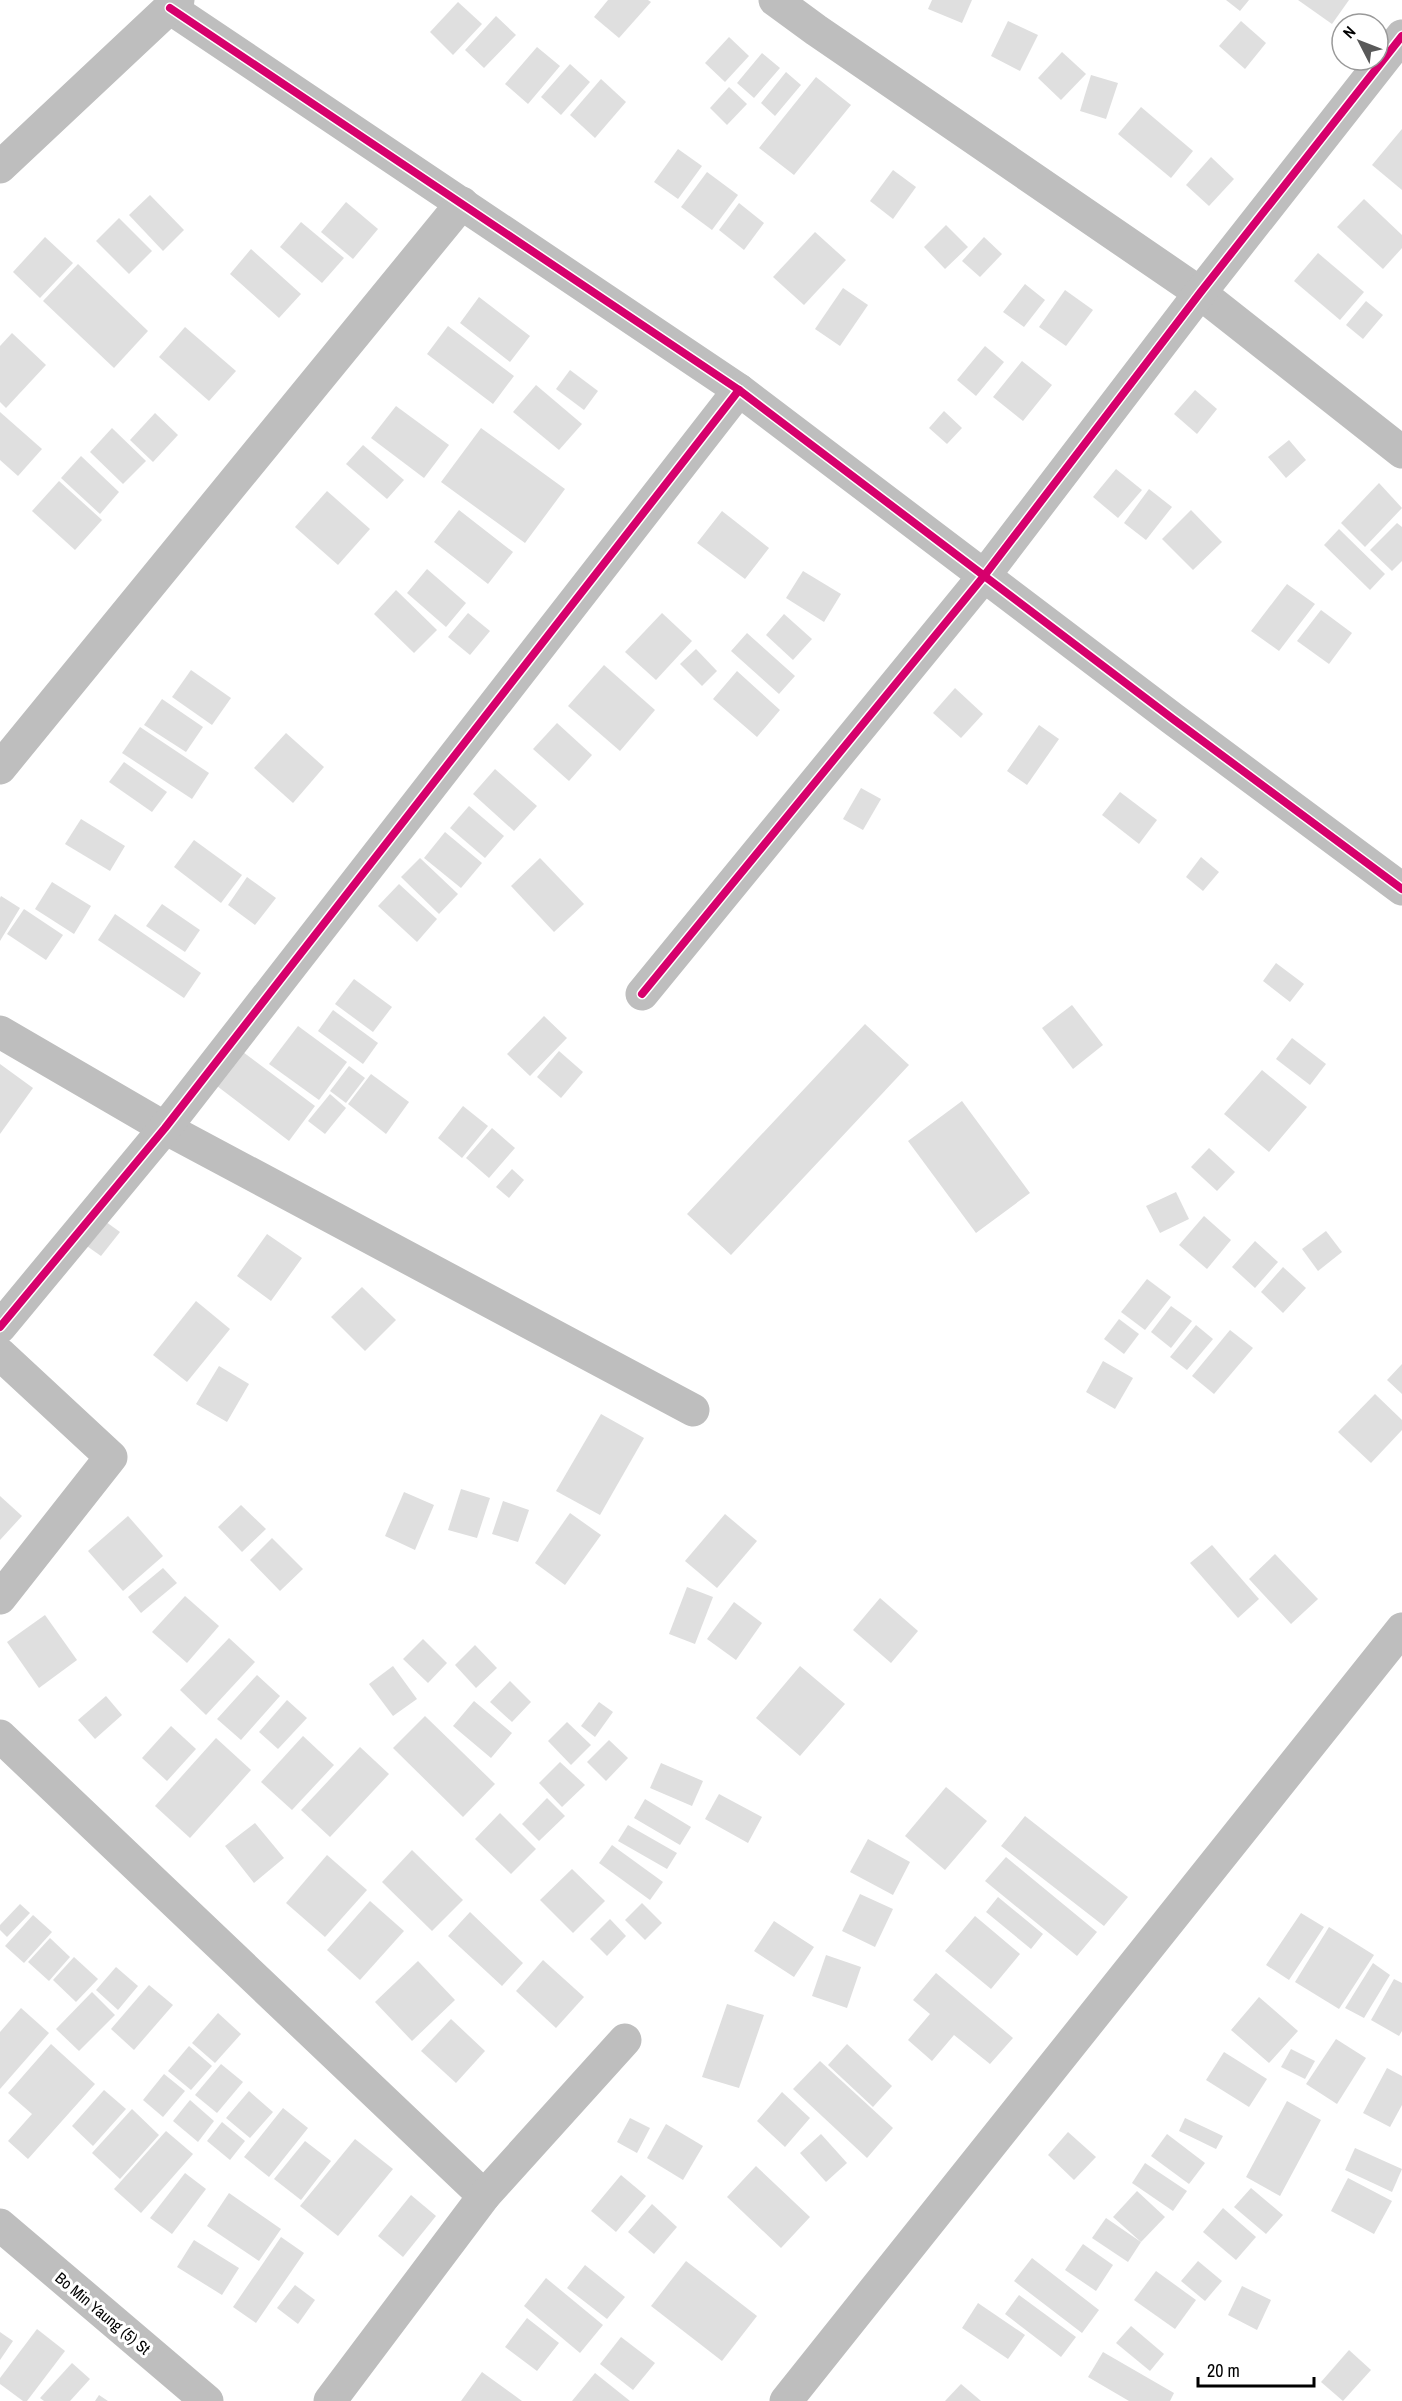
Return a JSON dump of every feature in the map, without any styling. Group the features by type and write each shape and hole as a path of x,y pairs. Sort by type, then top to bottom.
{"street":[{"path":"776,0 816,30 1200,293 1402,452"},
{"path":"0,167 174,4 462,203 739,390 1402,889"},
{"path":"642,994 984,576 1200,293 1402,36"},
{"path":"0,768 462,203"},
{"path":"0,1327 165,1128 739,390"},
{"path":"0,1032 165,1128 693,1410"},
{"path":"0,1354 111,1457 0,1598"},
{"path":"786,2401 1402,1629"},
{"path":"0,1736 484,2196"},
{"path":"330,2401 484,2196 625,2040"},
{"name":"Bo Min Yaung (5) St","path":"0,2225 207,2401"}],"building":[{"path":"608,0 648,0 651,2 619,38 594,17"},
{"path":"932,0 972,0 962,23 928,9"},
{"path":"1226,0 1249,0 1240,11"},
{"path":"1298,0 1349,0 1340,12 1330,12 1330,23"},
{"path":"458,2 482,24 453,55 430,32"},
{"path":"496,16 516,35 484,68 465,50"},
{"path":"1008,21 1038,35 1020,71 991,56"},
{"path":"1241,21 1266,43 1245,69 1219,46"},
{"path":"729,37 749,56 725,82 705,63"},
{"path":"537,47 560,66 528,104 505,84"},
{"path":"1062,52 1086,74 1061,100 1038,78"},
{"path":"762,53 780,68 754,98 737,83"},
{"path":"570,64 590,82 561,115 541,97"},
{"path":"786,72 801,85 775,116 761,103"},
{"path":"1091,75 1118,83 1106,119 1080,111"},
{"path":"816,77 851,105 794,175 759,148"},
{"path":"601,79 626,102 595,138 570,115"},
{"path":"729,87 747,104 727,125 710,108"},
{"path":"1141,107 1193,151 1171,178 1118,134"},
{"path":"1402,129 1402,190 1372,165"},
{"path":"678,149 702,166 678,199 654,182"},
{"path":"1211,157 1234,179 1209,206 1186,185"},
{"path":"893,170 916,187 893,219 870,201"},
{"path":"707,172 738,195 712,230 681,207"},
{"path":"150,195 184,230 163,251 129,215"},
{"path":"1364,199 1402,235 1402,248 1383,269 1337,227"},
{"path":"346,202 378,229 353,259 321,232"},
{"path":"739,203 764,223 744,250 719,230"},
{"path":"119,218 152,251 129,274 96,241"},
{"path":"301,222 344,258 322,283 280,247"},
{"path":"946,225 968,247 945,269 924,247"},
{"path":"815,232 846,260 804,305 773,277"},
{"path":"45,237 73,263 40,298 13,272"},
{"path":"984,237 1002,254 980,277 962,261"},
{"path":"251,249 301,294 279,318 230,274"},
{"path":"1318,253 1364,292 1340,320 1294,281"},
{"path":"78,264 148,331 114,368 43,301"},
{"path":"1025,284 1045,300 1024,327 1003,312"},
{"path":"843,288 868,305 840,346 815,329"},
{"path":"1065,290 1093,310 1066,346 1039,327"},
{"path":"479,297 530,336 510,362 460,323"},
{"path":"1366,301 1383,315 1363,339 1346,325"},
{"path":"448,326 514,376 493,404 427,354"},
{"path":"185,327 236,371 209,401 159,357"},
{"path":"12,333 46,365 6,408 0,402 0,346"},
{"path":"985,346 1004,362 976,396 957,380"},
{"path":"1022,361 1052,385 1023,421 993,397"},
{"path":"570,370 598,391 584,410 556,389"},
{"path":"536,385 582,424 559,450 513,412"},
{"path":"1195,390 1217,409 1197,434 1174,414"},
{"path":"396,406 449,445 424,478 371,438"},
{"path":"944,411 962,428 947,444 929,428"},
{"path":"0,412 42,449 18,476 0,460"},
{"path":"155,413 178,435 153,462 130,440"},
{"path":"112,428 146,461 123,484 90,452"},
{"path":"481,428 565,489 525,543 441,482"},
{"path":"1289,440 1306,460 1286,478 1268,457"},
{"path":"363,445 404,480 387,499 346,464"},
{"path":"81,456 119,492 100,514 61,478"},
{"path":"1116,469 1142,490 1118,518 1093,497"},
{"path":"59,481 102,520 75,550 32,511"},
{"path":"1379,483 1402,508 1365,547 1341,523"},
{"path":"1149,489 1172,507 1146,540 1124,523"},
{"path":"327,491 370,529 338,565 295,527"},
{"path":"459,510 513,552 488,584 434,542"},
{"path":"1191,510 1222,542 1193,570 1162,539"},
{"path":"722,511 769,548 745,579 697,543"},
{"path":"1397,523 1402,527 1402,561 1392,571 1370,550"},
{"path":"1339,529 1385,574 1370,590 1324,545"},
{"path":"427,569 466,603 446,627 407,593"},
{"path":"803,571 841,594 824,622 786,598"},
{"path":"1287,584 1315,604 1279,651 1251,631"},
{"path":"396,590 437,630 414,653 374,614"},
{"path":"1321,610 1352,633 1329,664 1297,641"},
{"path":"468,613 490,631 470,655 448,637"},
{"path":"662,613 692,641 656,680 625,652"},
{"path":"784,614 812,639 793,660 766,635"},
{"path":"747,633 795,676 779,694 731,651"},
{"path":"696,649 717,671 702,686 680,664"},
{"path":"604,665 655,710 620,751 568,706"},
{"path":"191,670 231,698 212,725 172,697"},
{"path":"737,671 780,710 757,737 713,699"},
{"path":"955,688 983,714 961,738 933,713"},
{"path":"162,699 203,727 186,752 144,725"},
{"path":"557,723 592,755 569,781 533,749"},
{"path":"1039,725 1059,739 1027,785 1007,771"},
{"path":"140,727 209,773 192,799 122,753"},
{"path":"286,733 324,767 293,803 254,768"},
{"path":"124,762 167,792 152,812 109,782"},
{"path":"495,769 537,806 514,831 473,794"},
{"path":"861,788 881,799 863,830 843,819"},
{"path":"1120,792 1157,820 1139,844 1102,815"},
{"path":"469,806 504,836 485,858 450,828"},
{"path":"81,819 125,846 110,871 65,844"},
{"path":"445,832 482,863 461,888 424,858"},
{"path":"194,840 242,875 221,903 174,867"},
{"path":"1201,857 1219,872 1203,891 1186,877"},
{"path":"420,858 458,894 439,914 401,877"},
{"path":"540,858 584,904 554,932 511,886"},
{"path":"247,877 276,898 255,925 228,905"},
{"path":"52,882 91,906 74,934 35,909"},
{"path":"399,884 437,919 417,942 378,906"},
{"path":"1,896 20,908 0,941 0,898"},
{"path":"162,904 200,930 185,952 146,926"},
{"path":"24,909 63,935 46,960 7,934"},
{"path":"115,914 201,973 184,998 98,940"},
{"path":"1276,963 1304,984 1290,1002 1263,981"},
{"path":"354,979 392,1007 373,1032 335,1004"},
{"path":"1072,1005 1103,1045 1073,1069 1042,1028"},
{"path":"333,1010 378,1043 363,1064 318,1031"},
{"path":"544,1016 567,1038 530,1076 507,1054"},
{"path":"865,1024 909,1065 731,1255 687,1214"},
{"path":"298,1026 347,1062 319,1100 269,1064"},
{"path":"1292,1038 1326,1064 1310,1085 1276,1059"},
{"path":"559,1051 583,1072 561,1098 537,1077"},
{"path":"243,1052 315,1106 289,1141 217,1086"},
{"path":"0,1064 33,1088 0,1134"},
{"path":"349,1066 365,1078 346,1103 330,1091"},
{"path":"1262,1070 1307,1107 1269,1152 1224,1114"},
{"path":"371,1074 409,1102 386,1134 348,1104"},
{"path":"330,1094 346,1108 325,1134 308,1121"},
{"path":"962,1101 1030,1193 976,1233 908,1141"},
{"path":"463,1106 488,1126 462,1158 438,1138"},
{"path":"492,1128 515,1148 489,1178 466,1158"},
{"path":"1209,1148 1235,1172 1217,1191 1191,1167"},
{"path":"512,1169 524,1180 509,1198 496,1187"},
{"path":"1176,1192 1189,1219 1160,1233 1146,1206"},
{"path":"1204,1216 1231,1240 1207,1269 1179,1245"},
{"path":"102,1219 120,1232 101,1256 84,1244"},
{"path":"1326,1231 1342,1252 1318,1271 1302,1249"},
{"path":"267,1234 302,1258 271,1301 237,1276"},
{"path":"1255,1241 1278,1262 1255,1288 1232,1267"},
{"path":"1283,1267 1306,1288 1283,1313 1261,1292"},
{"path":"1147,1279 1171,1297 1145,1330 1121,1312"},
{"path":"362,1287 396,1320 365,1351 331,1317"},
{"path":"196,1301 230,1329 187,1382 153,1355"},
{"path":"1171,1306 1192,1321 1171,1348 1151,1332"},
{"path":"1119,1319 1139,1334 1124,1354 1104,1339"},
{"path":"1196,1325 1213,1339 1187,1370 1170,1357"},
{"path":"1230,1330 1253,1348 1214,1394 1192,1376"},
{"path":"1103,1361 1133,1378 1115,1409 1086,1392"},
{"path":"1402,1364 1402,1394 1387,1380"},
{"path":"219,1366 249,1384 227,1422 196,1404"},
{"path":"1375,1394 1402,1420 1402,1430 1371,1463 1338,1432"},
{"path":"601,1414 644,1438 600,1515 556,1491"},
{"path":"461,1489 490,1498 477,1538 448,1530"},
{"path":"404,1492 434,1505 415,1550 385,1536"},
{"path":"0,1496 22,1516 0,1540"},
{"path":"503,1501 529,1510 518,1542 492,1534"},
{"path":"241,1505 266,1529 242,1552 218,1527"},
{"path":"570,1513 601,1535 565,1585 535,1563"},
{"path":"725,1514 757,1541 717,1588 685,1561"},
{"path":"128,1516 163,1556 123,1591 88,1551"},
{"path":"272,1538 303,1569 280,1591 250,1560"},
{"path":"1212,1545 1259,1599 1238,1618 1190,1563"},
{"path":"1275,1554 1318,1599 1291,1624 1249,1579"},
{"path":"163,1568 177,1583 141,1613 128,1597"},
{"path":"687,1587 713,1597 695,1644 669,1634"},
{"path":"185,1596 219,1626 187,1663 152,1632"},
{"path":"880,1598 918,1631 891,1663 853,1630"},
{"path":"734,1602 762,1623 736,1660 707,1639"},
{"path":"45,1615 77,1660 39,1688 7,1642"},
{"path":"229,1638 255,1662 206,1715 180,1690"},
{"path":"423,1639 447,1663 428,1683 403,1659"},
{"path":"475,1645 497,1668 476,1688 455,1665"},
{"path":"393,1666 417,1699 393,1716 369,1684"},
{"path":"800,1666 845,1704 800,1756 756,1718"},
{"path":"257,1675 280,1696 241,1740 217,1719"},
{"path":"510,1681 531,1702 512,1722 490,1702"},
{"path":"106,1696 122,1715 95,1739 78,1720"},
{"path":"287,1700 307,1718 278,1749 259,1732"},
{"path":"474,1701 512,1733 491,1758 453,1726"},
{"path":"599,1702 613,1712 595,1737 581,1726"},
{"path":"425,1716 495,1784 463,1817 393,1748"},
{"path":"567,1722 591,1745 571,1765 548,1741"},
{"path":"171,1726 196,1749 167,1781 142,1758"},
{"path":"303,1736 334,1765 292,1810 261,1782"},
{"path":"216,1738 251,1770 190,1838 155,1806"},
{"path":"609,1740 628,1758 606,1781 587,1762"},
{"path":"360,1747 389,1774 330,1837 301,1810"},
{"path":"560,1762 585,1785 562,1807 539,1783"},
{"path":"661,1763 703,1781 692,1806 650,1788"},
{"path":"946,1787 987,1821 945,1870 905,1836"},
{"path":"719,1794 762,1817 748,1843 705,1819"},
{"path":"547,1798 565,1816 539,1841 522,1824"},
{"path":"645,1799 691,1827 680,1845 634,1818"},
{"path":"500,1813 536,1849 511,1874 475,1839"},
{"path":"1025,1816 1128,1897 1104,1926 1001,1846"},
{"path":"255,1823 284,1858 254,1883 225,1846"},
{"path":"628,1825 677,1853 667,1869 618,1841"},
{"path":"868,1839 910,1862 893,1895 850,1872"},
{"path":"612,1845 663,1882 650,1900 599,1863"},
{"path":"412,1850 463,1900 432,1931 382,1882"},
{"path":"327,1855 367,1890 325,1937 286,1903"},
{"path":"1006,1857 1097,1932 1077,1956 985,1881"},
{"path":"572,1869 605,1901 573,1933 540,1900"},
{"path":"860,1894 893,1909 875,1947 842,1931"},
{"path":"998,1897 1043,1934 1031,1949 986,1912"},
{"path":"370,1901 404,1931 360,1980 327,1950"},
{"path":"642,1903 662,1923 645,1940 625,1920"},
{"path":"20,1904 30,1913 7,1937 0,1930 0,1925"},
{"path":"470,1912 523,1963 502,1986 448,1936"},
{"path":"1301,1913 1324,1927 1289,1980 1266,1965"},
{"path":"33,1915 52,1932 24,1963 5,1946"},
{"path":"975,1916 1020,1954 991,1989 945,1951"},
{"path":"610,1919 626,1936 607,1956 590,1939"},
{"path":"774,1921 814,1947 794,1977 754,1951"},
{"path":"1329,1927 1374,1955 1339,2009 1295,1982"},
{"path":"50,1938 70,1957 49,1981 28,1962"},
{"path":"826,1955 861,1967 847,2008 812,1996"},
{"path":"74,1957 98,1979 76,2002 53,1980"},
{"path":"543,1960 584,1997 556,2028 516,1991"},
{"path":"418,1961 455,2000 412,2041 375,2002"},
{"path":"1373,1963 1390,1975 1364,2018 1345,2008"},
{"path":"116,1967 138,1986 118,2010 96,1990"},
{"path":"936,1973 1013,2038 990,2064 954,2035 932,2061 908,2040 930,2014 913,2000"},
{"path":"1394,1979 1402,1983 1402,2031 1399,2036 1371,2020"},
{"path":"149,1985 173,2005 134,2050 111,2029"},
{"path":"92,1992 115,2015 79,2051 56,2029"},
{"path":"1259,1997 1298,2031 1269,2063 1231,2030"},
{"path":"727,2004 764,2015 739,2088 702,2077"},
{"path":"21,2008 49,2033 0,2089 0,2032"},
{"path":"218,2013 241,2034 215,2063 192,2043"},
{"path":"451,2019 485,2051 456,2083 421,2051"},
{"path":"1336,2039 1366,2058 1337,2104 1306,2084"},
{"path":"51,2044 95,2084 28,2159 8,2141 32,2114 8,2093"},
{"path":"847,2044 892,2086 873,2107 828,2065"},
{"path":"189,2046 212,2066 191,2090 168,2071"},
{"path":"1291,2049 1315,2061 1305,2079 1281,2067"},
{"path":"1224,2052 1267,2079 1249,2107 1206,2080"},
{"path":"820,2061 893,2128 867,2158 793,2089"},
{"path":"221,2064 243,2082 217,2113 195,2095"},
{"path":"1387,2068 1402,2076 1402,2105 1390,2127 1363,2113"},
{"path":"164,2074 185,2091 163,2117 143,2100"},
{"path":"104,2090 126,2109 93,2146 72,2126"},
{"path":"249,2091 273,2112 250,2138 226,2118"},
{"path":"782,2092 810,2118 785,2147 757,2121"},
{"path":"190,2100 214,2121 198,2142 173,2121"},
{"path":"1287,2101 1321,2120 1280,2196 1246,2177"},
{"path":"283,2108 308,2128 269,2177 244,2157"},
{"path":"132,2109 159,2135 120,2179 92,2153"},
{"path":"630,2118 650,2128 637,2153 617,2142"},
{"path":"1185,2118 1223,2136 1216,2149 1179,2131"},
{"path":"222,2122 245,2141 230,2160 207,2141"},
{"path":"666,2124 703,2146 683,2180 647,2158"},
{"path":"166,2131 193,2154 141,2213 114,2189"},
{"path":"1068,2132 1096,2157 1074,2180 1048,2155"},
{"path":"821,2134 847,2163 826,2182 800,2153"},
{"path":"1167,2134 1205,2163 1189,2184 1151,2156"},
{"path":"355,2139 393,2169 338,2236 300,2206"},
{"path":"305,2141 331,2161 301,2200 274,2179"},
{"path":"1355,2148 1402,2169 1392,2192 1345,2170"},
{"path":"1145,2163 1187,2191 1173,2211 1132,2183"},
{"path":"756,2166 810,2217 781,2248 727,2197"},
{"path":"185,2173 206,2189 172,2234 150,2218"},
{"path":"621,2175 646,2196 616,2232 591,2211"},
{"path":"1348,2178 1392,2201 1374,2234 1331,2211"},
{"path":"1251,2188 1283,2215 1266,2234 1234,2207"},
{"path":"1137,2191 1165,2217 1141,2242 1113,2217"},
{"path":"229,2193 281,2229 259,2261 207,2226"},
{"path":"411,2195 436,2216 403,2257 378,2236"},
{"path":"652,2204 677,2227 654,2254 628,2232"},
{"path":"1223,2208 1256,2237 1236,2260 1203,2232"},
{"path":"1106,2218 1141,2242 1128,2262 1092,2238"},
{"path":"281,2237 304,2253 256,2323 233,2307"},
{"path":"194,2240 239,2268 222,2295 177,2267"},
{"path":"1083,2244 1113,2265 1096,2291 1065,2270"},
{"path":"1032,2258 1099,2310 1082,2333 1014,2281"},
{"path":"686,2261 757,2316 722,2361 651,2306"},
{"path":"1198,2261 1222,2281 1205,2301 1181,2281"},
{"path":"585,2265 625,2297 607,2319 567,2288"},
{"path":"1156,2271 1196,2300 1175,2329 1134,2300"},
{"path":"546,2278 603,2325 580,2353 524,2306"},
{"path":"295,2285 315,2300 298,2324 277,2308"},
{"path":"1242,2286 1271,2300 1257,2330 1228,2315"},
{"path":"1019,2295 1076,2337 1061,2357 1005,2314"},
{"path":"978,2303 1025,2335 1008,2359 962,2328"},
{"path":"527,2318 559,2343 537,2371 505,2347"},
{"path":"1131,2326 1164,2354 1150,2371 1116,2343"},
{"path":"37,2329 65,2351 27,2401 23,2401 0,2384 0,2378"},
{"path":"0,2332 13,2341 0,2360"},
{"path":"621,2337 655,2363 633,2390 600,2364"},
{"path":"1349,2350 1371,2370 1343,2401 1321,2382"},
{"path":"1103,2352 1174,2393 1170,2401 1129,2401 1088,2377"},
{"path":"72,2363 90,2379 70,2401 44,2401 40,2398"},
{"path":"482,2372 522,2401 461,2401"},
{"path":"595,2373 630,2401 572,2401"},
{"path":"961,2384 981,2401 945,2401"},
{"path":"99,2395 108,2401 95,2401"}],"cycle path":[{"path":"170,8 739,390 1173,719 1402,889"},
{"path":"642,994 984,576 1200,293 1402,36"},
{"path":"0,1327 165,1128 739,390"}]}
